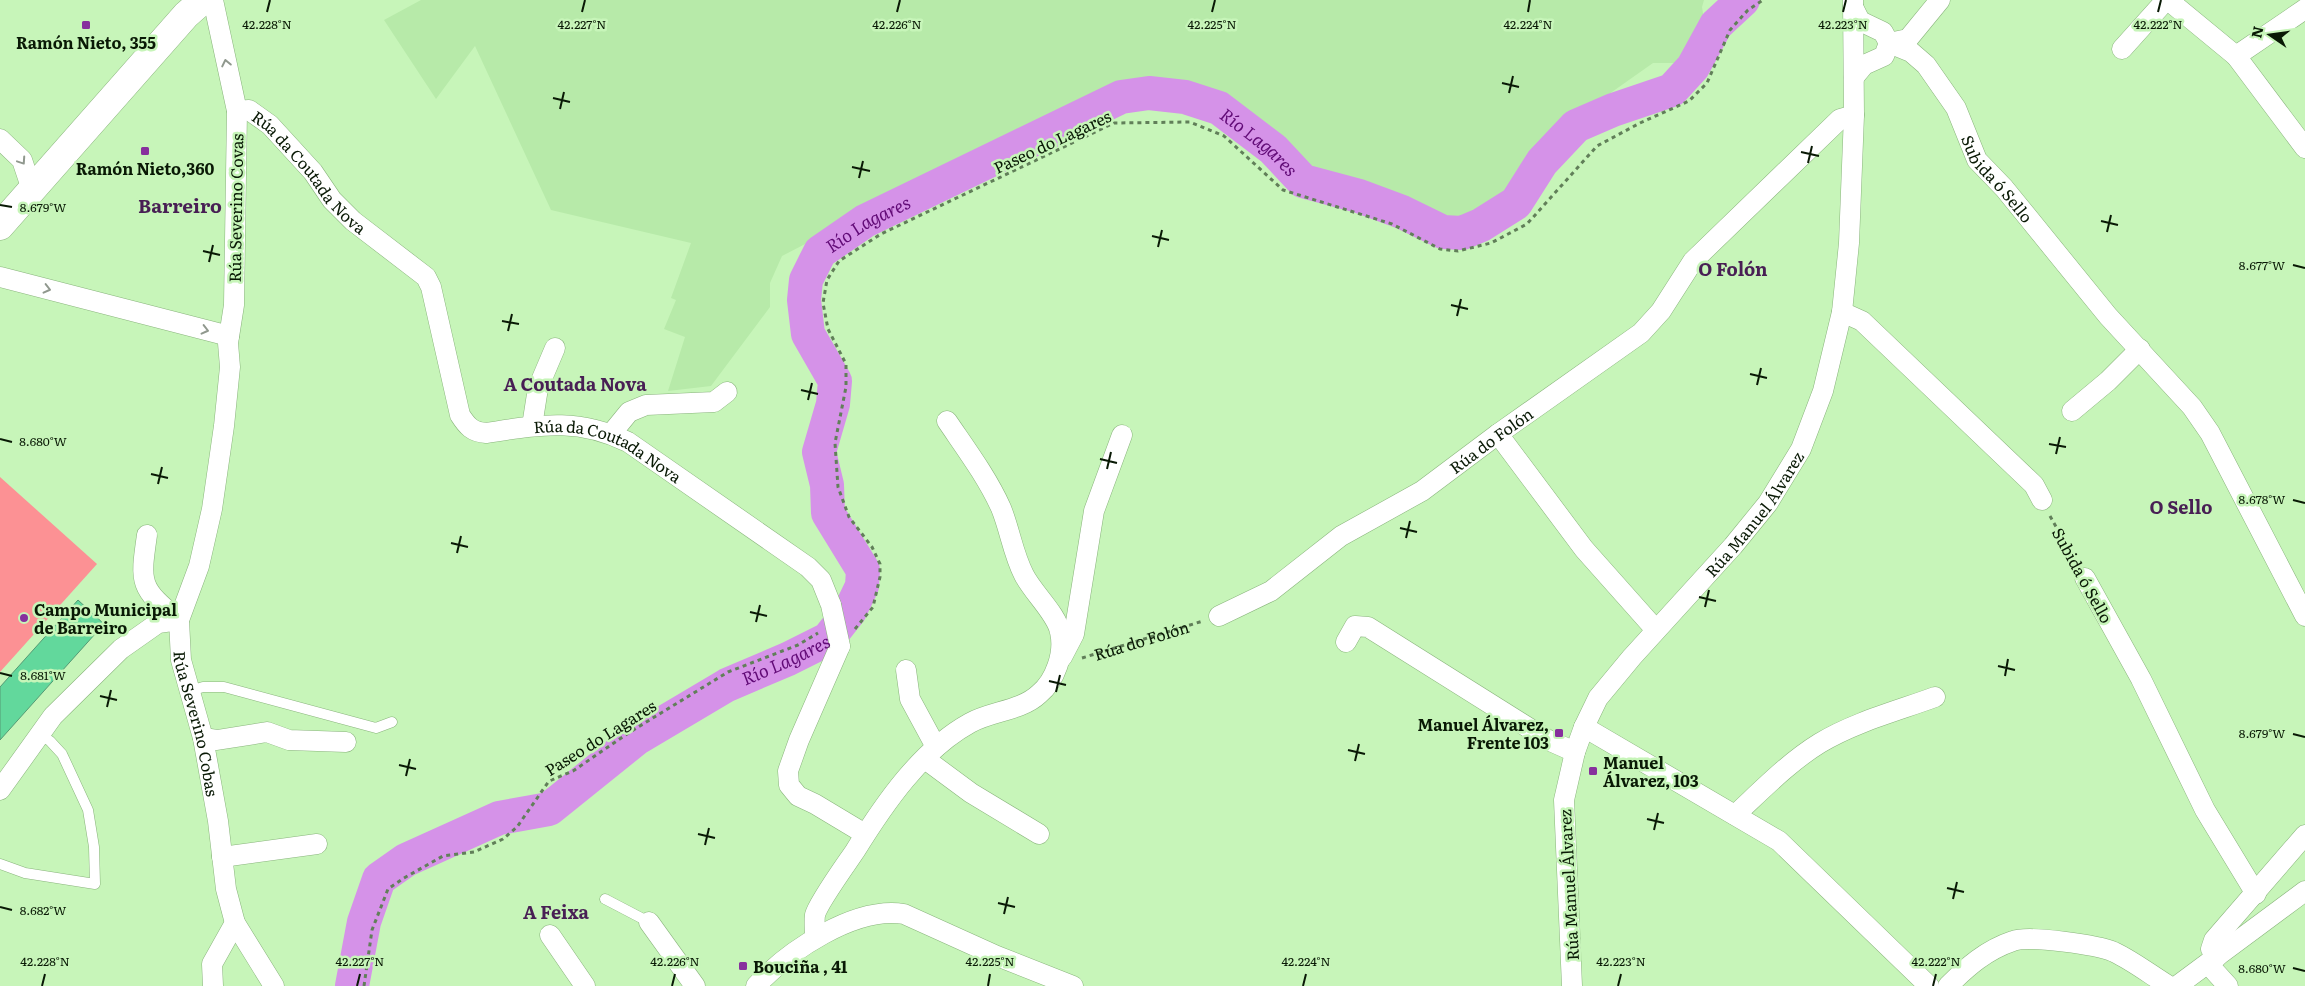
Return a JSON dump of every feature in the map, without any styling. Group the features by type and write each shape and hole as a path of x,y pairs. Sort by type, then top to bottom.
{"main road":[{"path":"0,226 186,15 203,0"}],"street":[{"name":"Rúa Severino Covas","path":"212,0 236,111 234,304"},
{"path":"1888,43 1908,39 1940,0"},
{"path":"2122,49 2167,0 2236,56 2305,148"},
{"path":"1853,4 1860,21 1871,28 1883,32 1888,43 1884,56 1864,65 1854,77"},
{"name":"Rúa Manuel Álvarez","path":"1572,986 1564,800 1575,752 1584,727 1598,698 1656,630 1733,546 1768,503 1800,449 1823,391 1842,312 1850,234 1854,115 1853,4"},
{"path":"2236,56 2305,9"},
{"path":"1871,28 1861,33 1854,46 1860,56 1872,60"},
{"name":"Subida ó Sello","path":"1888,43 1911,52 1926,65 1956,108 1977,160 2004,188 2108,316 2192,407 2210,433 2305,616"},
{"name":"Rúa da Coutada Nova","path":"236,111 249,110 270,125 313,172 332,200 353,221 426,277 431,287 460,415 467,426 477,432 486,433 532,426 566,424 611,434 628,442 808,567 821,580 831,605 840,646 799,740 788,771 789,785 798,796 865,834"},
{"name":"Rúa do Folón","path":"1219,616 1271,592 1341,536 1422,491 1498,434 1641,333 1661,311 1699,256 1840,119 1854,115"},
{"path":"0,139 22,160 32,190"},
{"path":"0,277 229,336"},
{"name":"Rúa Severino Cobas","path":"234,304 229,336 230,367 212,509 199,566 179,620 181,660 203,738 218,821 226,890 235,923 274,986"},
{"path":"1842,312 1862,321 2034,485 2042,500"},
{"path":"532,426 538,388 555,348"},
{"path":"2072,411 2108,381 2140,349"},
{"path":"611,434 630,412 646,405 714,402 727,392"},
{"name":"Rúa do Folón","path":"948,421 990,485 1002,510 1013,549 1024,575 1060,630 1062,645 1058,665"},
{"path":"1498,434 1584,549 1656,630"},
{"name":"Rúa do Folón","path":"816,937 815,913 865,834 903,783 931,753 970,722 1026,702 1040,694 1050,681 1074,634 1094,511 1122,435"},
{"path":"147,535 142,573 144,585 164,608 179,620"},
{"name":"Subida ó Sello","path":"2084,578 2141,678 2205,810 2256,894"},
{"path":"0,790 53,716 120,649 158,623 179,620"},
{"path":"1346,642 1355,626 1368,627 1548,740 1575,752"},
{"path":"906,670 910,699 931,753 971,793 1039,834"},
{"path":"1735,815 1791,764 1820,743 1851,728 1935,697"},
{"path":"1584,727 1779,841 1929,986"},
{"path":"203,738 211,737 216,740 266,732 289,740 346,742"},
{"path":"2228,986 2212,961 2211,949 2214,940 2256,894 2305,835"},
{"path":"222,857 317,844"},
{"path":"2177,986 2305,892"},
{"path":"756,986 800,946 816,937 870,916 889,912 904,914 997,956 1073,986"},
{"path":"649,922 695,986"},
{"path":"214,986 212,964 235,923"},
{"path":"550,935 585,986"},
{"path":"1948,986 1975,960 1994,949 2014,940 2040,938 2112,952 2169,986"}],"lane":[{"path":"190,691 204,687 224,687 376,728 392,722"},
{"path":"0,864 42,877 96,884 94,847 88,810 62,754 50,741 39,734"},
{"path":"605,899 649,922"}],"path":[{"name":"Paseo do Lagares","path":"854,630 873,607 880,577 880,564 872,547 849,517 838,487 835,443 846,387 846,364 828,329 823,303 827,280 839,261 881,234 1114,123 1190,122 1224,136 1283,190 1392,224 1440,249 1458,251 1491,243 1527,224 1598,146 1640,122 1689,101 1707,83 1730,30 1748,10 1763,0"},
{"name":"Subida ó Sello","path":"2042,500 2084,578"},
{"name":"Rúa do Folón","path":"1058,665 1219,616"},
{"name":"Paseo do Lagares","path":"364,986 372,930 388,890 404,878 443,856 474,852 503,840 517,827 549,781 573,771 630,732 728,672 798,645 824,630"}],"shaded area":[{"path":"421,0 1704,0 1702,7 1704,20 1683,63 1653,63 1534,147 1521,177 1461,229 1446,227 1350,189 1309,180 1284,150 1217,99 1202,93 1159,85 1126,87 894,198 782,256 770,283 770,307 711,386 668,391 685,337 664,329 676,300 671,298 691,243 551,210 475,46 436,99 384,20"},
{"name":"Campo Municipal de Barreiro","path":"0,477 97,564 0,672"}],"building":[{"path":"78,600 104,624 0,740 0,687"}],"waterway":[{"name":"Río Lagares","path":"352,986 364,922 379,879 406,860 499,818 549,809 636,739 727,685 788,659 828,639 850,611 862,586 863,570 828,513 827,485 819,452 833,404 835,381 808,334 804,300 806,280 820,252 865,221 1121,97 1149,93 1185,97 1219,108 1273,149 1303,181 1359,196 1402,212 1443,232 1462,233 1481,225 1516,203 1542,162 1576,126 1613,110 1672,90 1693,67 1716,25 1743,0"}],"place":[{"name":"Ramón Nieto, 355","path":"86,25"},
{"name":"Ramón Nieto,360","path":"145,151"},
{"name":"Campo Municipal de Barreiro","path":"24,618"},
{"name":"Manuel Álvarez, Frente 103","path":"1559,733"},
{"name":"Manuel Álvarez, 103","path":"1593,771"},
{"name":"Bouciña , 41","path":"743,966"}],"district":[{"name":"Barreiro","path":"180,205"},
{"name":"O Folón","path":"1733,268"},
{"name":"A Coutada Nova","path":"575,383"},
{"name":"O Sello","path":"2181,506"},
{"name":"A Feixa","path":"556,911"}]}
